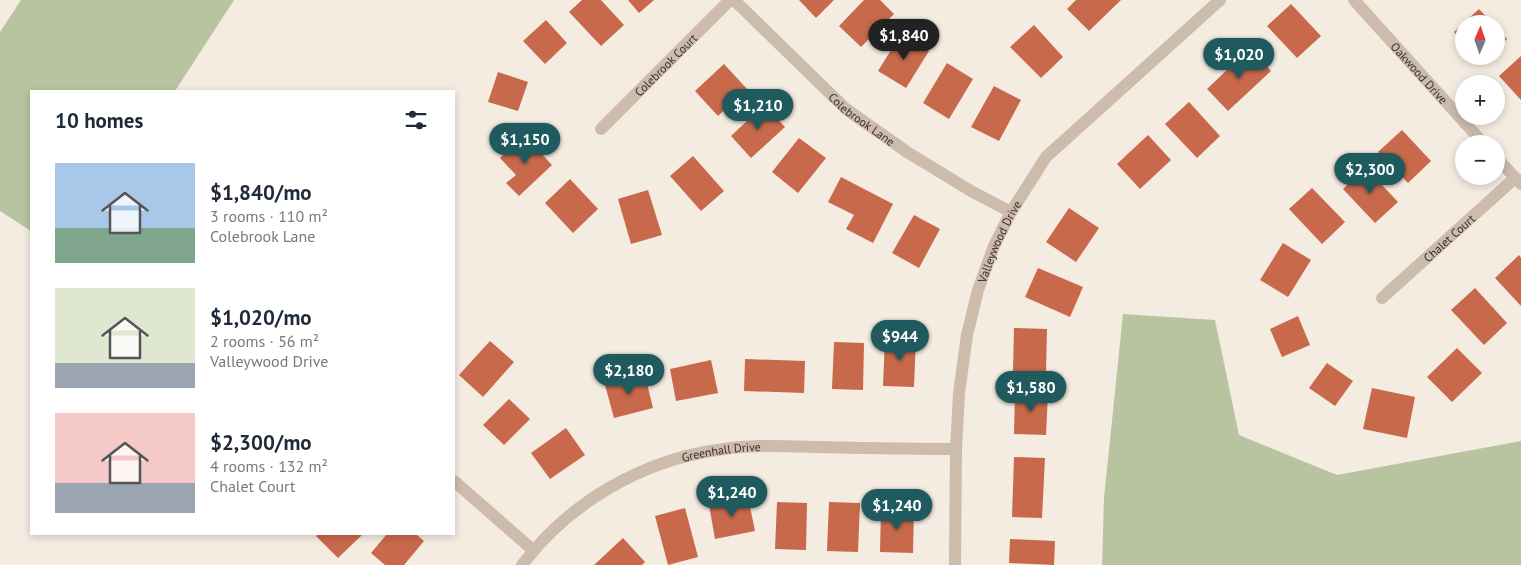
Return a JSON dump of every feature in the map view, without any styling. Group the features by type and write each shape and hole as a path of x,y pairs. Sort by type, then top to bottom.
{"street":[{"name":"Colebrook Court","path":"601,129 730,0"},
{"name":"Colebrook Lane","path":"734,0 846,109 907,152 971,191 1011,212"},
{"name":"Valleywood Drive","path":"955,565 956,450 960,393 967,336 978,290 994,246 1011,212 1046,157 1220,0"},
{"name":"Oakwood Drive","path":"1354,0 1476,135"},
{"path":"1505,167 1518,181"},
{"name":"Chalet Court","path":"1382,298 1518,181"},
{"name":"Greenhall Drive","path":"522,565 533,550 564,520 589,500 610,487 646,470 684,457 716,450 756,446 956,450"},
{"path":"455,481 533,550"}],"green space":[{"path":"21,0 234,0 176,90 30,90 30,230 0,211 0,32"},
{"path":"1123,314 1215,320 1239,435 1337,475 1521,441 1521,565 1102,565 1104,498"}],"building":[{"path":"582,0 601,0 624,25 601,46 569,12"},
{"path":"628,0 654,0 639,13"},
{"path":"799,0 834,0 816,18"},
{"path":"864,0 880,0 894,14 861,47 839,26"},
{"path":"1076,0 1121,0 1089,31 1067,9"},
{"path":"1291,4 1321,36 1297,58 1267,26"},
{"path":"1479,9 1485,15 1472,15"},
{"path":"546,20 567,43 545,64 523,41"},
{"path":"1034,25 1063,57 1041,78 1010,47"},
{"path":"901,34 929,51 906,88 878,71"},
{"path":"1250,48 1271,71 1228,111 1207,89"},
{"path":"1521,56 1521,100 1505,83 1505,75 1500,75"},
{"path":"947,63 973,79 949,119 923,103"},
{"path":"724,64 747,89 718,116 695,91"},
{"path":"498,72 528,82 518,111 488,102"},
{"path":"994,86 1021,100 999,141 971,127"},
{"path":"1189,102 1220,136 1197,158 1165,124"},
{"path":"764,105 785,127 751,158 731,136"},
{"path":"1402,130 1431,161 1408,183 1378,152"},
{"path":"524,135 552,165 519,196 506,183 516,175 500,158"},
{"path":"1148,135 1171,160 1140,189 1117,164"},
{"path":"799,138 826,158 798,193 772,172"},
{"path":"693,156 724,191 701,211 670,176"},
{"path":"1366,168 1398,202 1375,223 1343,189"},
{"path":"841,177 893,204 873,243 846,229 854,215 828,202"},
{"path":"570,179 598,209 573,233 545,203"},
{"path":"1312,188 1345,222 1322,244 1289,209"},
{"path":"648,190 662,235 631,244 618,199"},
{"path":"1069,208 1099,228 1076,262 1046,242"},
{"path":"914,215 940,229 919,268 892,253"},
{"path":"1283,243 1311,260 1288,297 1260,280"},
{"path":"1519,255 1521,258 1521,306 1495,278"},
{"path":"1038,268 1083,287 1070,317 1025,297"},
{"path":"1475,288 1507,323 1484,345 1451,310"},
{"path":"1298,316 1310,345 1282,357 1270,329"},
{"path":"1014,328 1047,329 1046,372 1013,371"},
{"path":"885,337 916,338 914,387 883,386"},
{"path":"490,341 514,362 483,397 459,375"},
{"path":"834,342 864,343 863,390 832,389"},
{"path":"1457,348 1482,373 1452,402 1427,377"},
{"path":"745,359 805,361 804,393 744,391"},
{"path":"711,360 718,393 676,401 670,369"},
{"path":"1327,363 1353,381 1335,406 1309,388"},
{"path":"645,375 653,408 614,418 605,385"},
{"path":"1372,388 1415,397 1407,438 1363,429"},
{"path":"1015,392 1048,393 1046,435 1014,434"},
{"path":"509,399 530,419 504,445 483,425"},
{"path":"566,428 585,455 550,479 531,453"},
{"path":"1014,457 1045,458 1042,518 1012,517"},
{"path":"748,497 755,531 715,539 709,505"},
{"path":"777,502 807,503 806,550 775,549"},
{"path":"829,502 860,503 858,552 827,551"},
{"path":"685,508 698,557 668,565 655,516"},
{"path":"881,510 914,511 913,553 880,552"},
{"path":"317,535 362,535 338,558"},
{"path":"386,535 417,535 424,541 404,565 385,565 371,553"},
{"path":"623,538 645,562 642,565 594,565"},
{"path":"1010,539 1055,541 1054,565 1009,563"}]}
